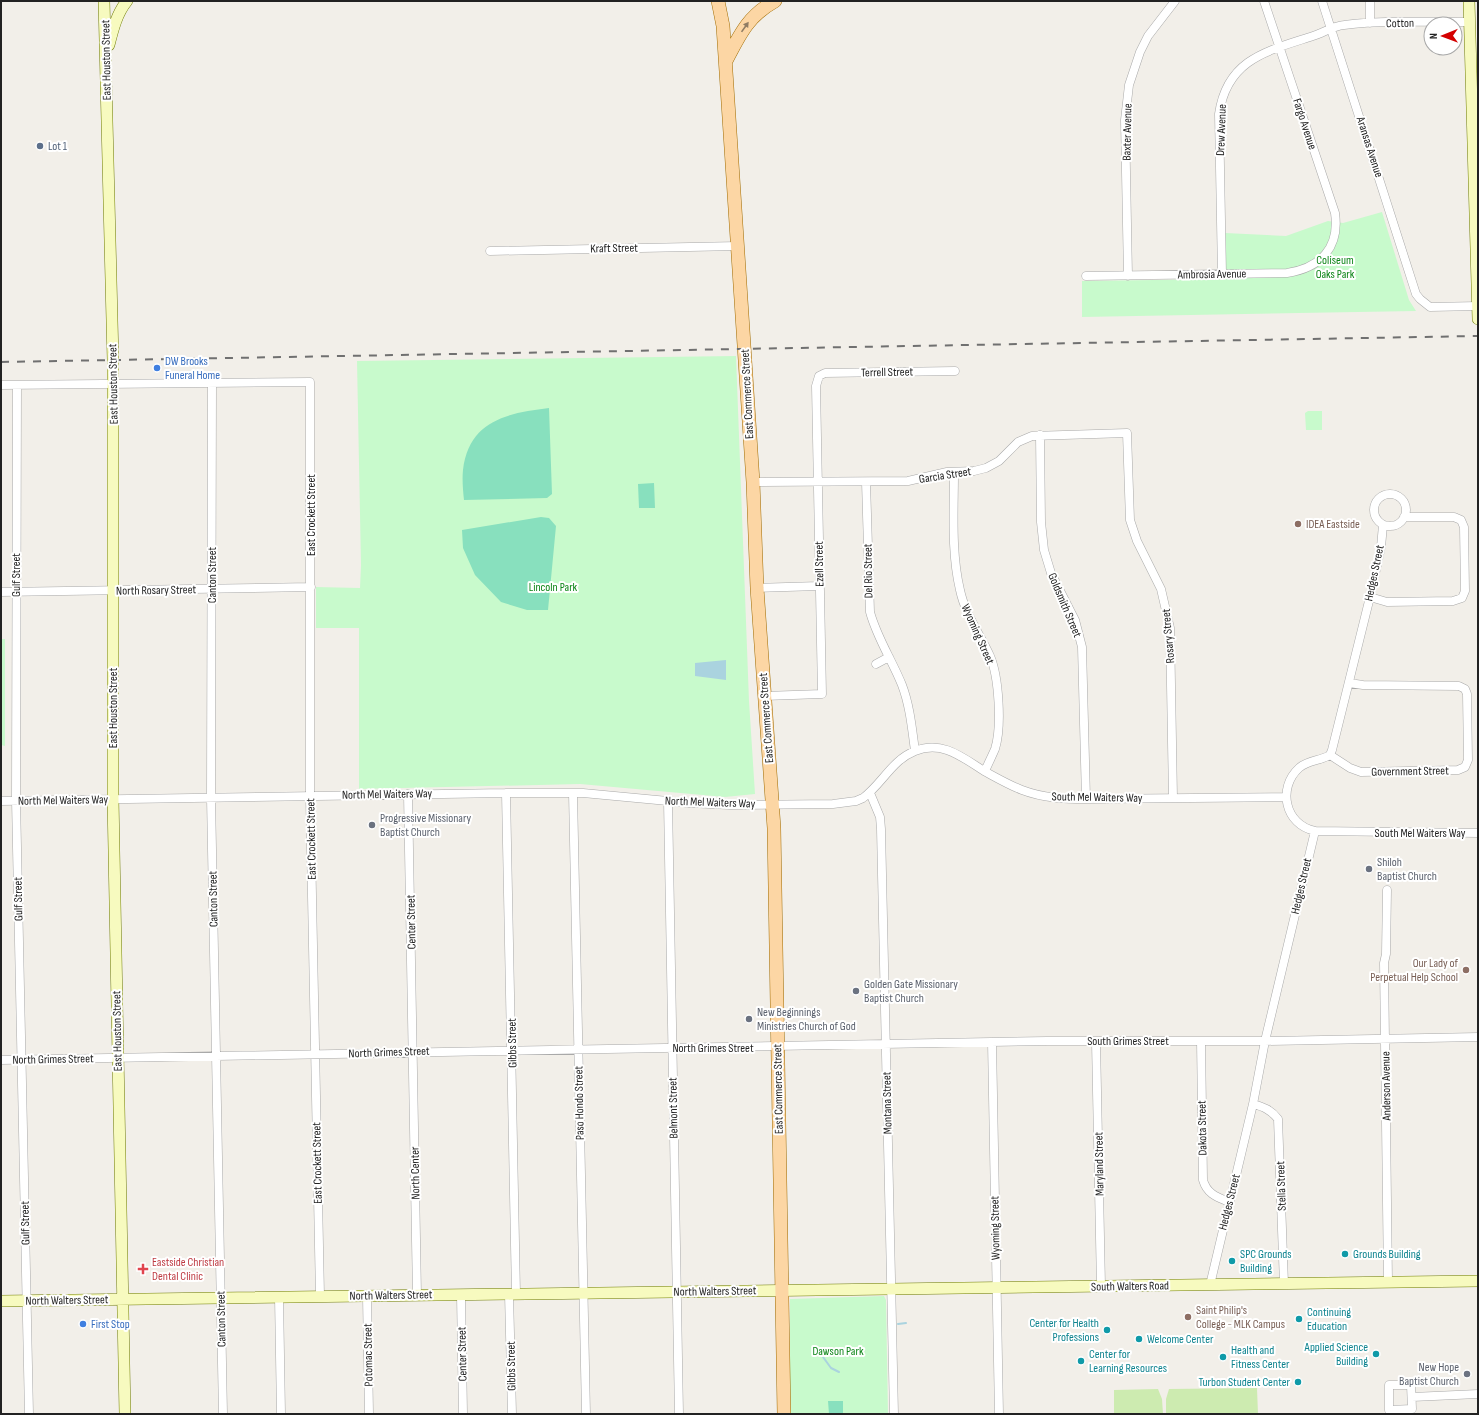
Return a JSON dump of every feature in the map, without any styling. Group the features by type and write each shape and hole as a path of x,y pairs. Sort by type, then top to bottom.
{"main road":[{"name":"East Houston Street","path":"104,1 113,384 113,799 125,1414"},
{"path":"106,57 115,23 122,7 127,1"},
{"name":"East Commerce Street","path":"718,1 723,22 726,61 752,482 757,588 774,828 784,1414"},
{"name":"East Commerce Street","path":"723,22 726,1"},
{"path":"726,61 745,25 756,14 775,1"},
{"path":"1469,1 1477,235 1478,319"},
{"name":"South Walters Road","path":"782,1291 1478,1281"},
{"name":"North Walters Street","path":"1,1301 782,1291"}],"street":[{"name":"Baxter Avenue","path":"1128,276 1125,120 1129,85 1138,57 1148,36 1175,1"},
{"name":"Fargo Avenue","path":"1264,1 1335,213 1335,233 1330,248"},
{"name":"Aransas Avenue","path":"1322,1 1416,294 1430,307 1478,306"},
{"path":"1370,1 1370,23"},
{"name":"Cotton","path":"1332,29 1345,25 1370,23 1469,22"},
{"name":"Drew Avenue","path":"1222,274 1219,122 1220,106 1228,84 1243,66 1263,53 1332,29"},
{"name":"Kraft Street","path":"490,251 738,246"},
{"name":"Ambrosia Avenue","path":"1086,276 1296,272 1316,263 1330,248"},
{"name":"Terrell Street","path":"819,376 825,373 955,371"},
{"name":"Ezell Street","path":"764,696 822,694 816,386 819,376"},
{"name":"East Crockett Street","path":"212,384 310,382 310,796 320,1296"},
{"path":"1,385 212,384"},
{"name":"Canton Street","path":"212,384 211,798 223,1414"},
{"name":"Gulf Street","path":"17,385 16,800 29,1414"},
{"name":"Garcia Street","path":"752,482 908,481 954,472 986,468 999,461 1018,442 1025,438 1040,435 1127,433"},
{"name":"Rosary Street","path":"1127,433 1130,520 1133,531 1161,589 1170,628 1173,798"},
{"name":"Goldsmith Street","path":"1040,435 1041,522 1044,550 1051,574 1074,620 1082,647 1086,799"},
{"name":"Wyoming Street","path":"954,472 955,558 960,592 967,612 990,657 997,689 997,737 995,748 985,771"},
{"name":"Del Rio Street","path":"866,482 870,612 875,628 903,686 915,751"},
{"path":"1370,597 1387,602 1453,601 1462,598 1465,591 1464,527 1461,520 1454,517 1404,518 1395,526 1383,525 1376,519 1374,511 1378,500 1385,495 1393,495 1400,498 1405,510 1404,518"},
{"name":"Hedges Street","path":"1330,755 1370,597 1381,547 1383,525"},
{"path":"757,588 820,586"},
{"name":"North Rosary Street","path":"1,592 311,587"},
{"path":"876,664 889,657"},
{"name":"Government Street","path":"1330,755 1350,768 1360,772 1458,770 1465,767 1468,760 1468,694 1465,689 1459,686 1363,685 1349,683"},
{"name":"South Mel Waiters Way","path":"772,804 846,803 856,801 870,793 895,764 915,751 935,747 953,751 1002,782 1038,795 1086,799 1286,797"},
{"path":"1314,831 1301,826 1295,820 1287,807 1286,797 1288,781 1303,765 1324,759 1330,755"},
{"name":"Gibbs Street","path":"506,793 512,1050 512,1414"},
{"name":"North Mel Waiters Way","path":"1,801 408,794 573,793 708,804 772,804"},
{"name":"Paso Hondo Street","path":"573,793 586,1414"},
{"name":"Montana Street","path":"870,793 880,817 881,829 894,1414"},
{"name":"Center Street","path":"408,794 414,1051"},
{"name":"Belmont Street","path":"668,801 679,1414"},
{"name":"South Mel Waiters Way","path":"1314,831 1478,833"},
{"name":"Hedges Street","path":"1210,1285 1253,1104 1265,1041 1314,831"},
{"name":"Anderson Avenue","path":"1387,890 1386,954 1384,963 1388,1282"},
{"name":"South Grimes Street","path":"778,1047 992,1042 1265,1041 1478,1037"},
{"name":"Dakota Street","path":"1201,1041 1203,1180 1205,1186 1212,1194 1229,1202"},
{"name":"Wyoming Street","path":"992,1042 999,1414"},
{"name":"Maryland Street","path":"1096,1042 1101,1286"},
{"name":"North Grimes Street","path":"1,1060 414,1051 778,1047"},
{"name":"North Center","path":"414,1051 417,1295"},
{"name":"Stella Street","path":"1253,1104 1274,1113 1278,1119 1284,1284"},
{"name":"Center Street","path":"461,1294 463,1414"},
{"name":"Potomac Street","path":"367,1296 369,1414"},
{"path":"278,1297 281,1414"},
{"path":"1412,1397 1478,1394"}],"green space":[{"name":"Coliseum Oaks Park","path":"1382,212 1409,300 1416,311 1082,317 1082,281 1225,279 1225,233 1286,236 1328,221 1343,223"},
{"name":"Lincoln Park","path":"736,356 749,701 755,794 725,797 580,784 359,789 359,628 316,628 316,587 360,588 361,565 357,361"},
{"path":"549,408 552,494 547,498 464,500 463,470 467,453 473,440 482,430 493,422 505,417"},
{"path":"1308,411 1322,411 1322,430 1306,430 1305,413"},
{"path":"654,483 655,508 639,508 638,484"},
{"path":"541,517 549,518 556,526 548,610 527,610 501,602 475,575 463,548 462,530"},
{"path":"1,639 5,639 5,746 1,745"},
{"name":"Dawson Park","path":"884,1296 886,1300 888,1414 790,1414 790,1299"},
{"path":"1257,1388 1258,1414 1166,1414 1166,1399 1169,1389"},
{"path":"1158,1389 1162,1399 1163,1414 1114,1414 1114,1390"},
{"path":"828,1401 843,1401 843,1414 829,1414"}],"water":[{"path":"726,660 726,680 695,676 695,663"}],"waterway":[{"path":"898,1324 906,1323"},
{"path":"823,1357 831,1368 839,1372"}],"railway":[{"path":"1,362 1478,336"}],"place":[{"name":"Lot 1","path":"40,146"},
{"name":"DW Brooks Funeral Home","path":"157,368"},
{"name":"IDEA Eastside","path":"1298,524"},
{"name":"Progressive Missionary Baptist Church","path":"372,825"},
{"name":"Shiloh Baptist Church","path":"1369,869"},
{"name":"Our Lady of Perpetual Help School","path":"1466,970"},
{"name":"Golden Gate Missionary Baptist Church","path":"856,991"},
{"name":"New Beginnings Ministries Church of God","path":"749,1019"},
{"name":"Grounds Building","path":"1345,1254"},
{"name":"SPC Grounds Building","path":"1232,1261"},
{"name":"Eastside Christian Dental Clinic","path":"143,1269"},
{"name":"Saint Philip's College - MLK Campus","path":"1188,1317"},
{"name":"Continuing Education","path":"1299,1319"},
{"name":"First Stop","path":"83,1324"},
{"name":"Center for Health Professions","path":"1107,1330"},
{"name":"Welcome Center","path":"1139,1339"},
{"name":"Applied Science Building","path":"1376,1354"},
{"name":"Health and Fitness Center","path":"1223,1357"},
{"name":"Center for Learning Resources","path":"1081,1361"},
{"name":"New Hope Baptist Church","path":"1467,1374"},
{"name":"Turbon Student Center","path":"1298,1382"}]}
